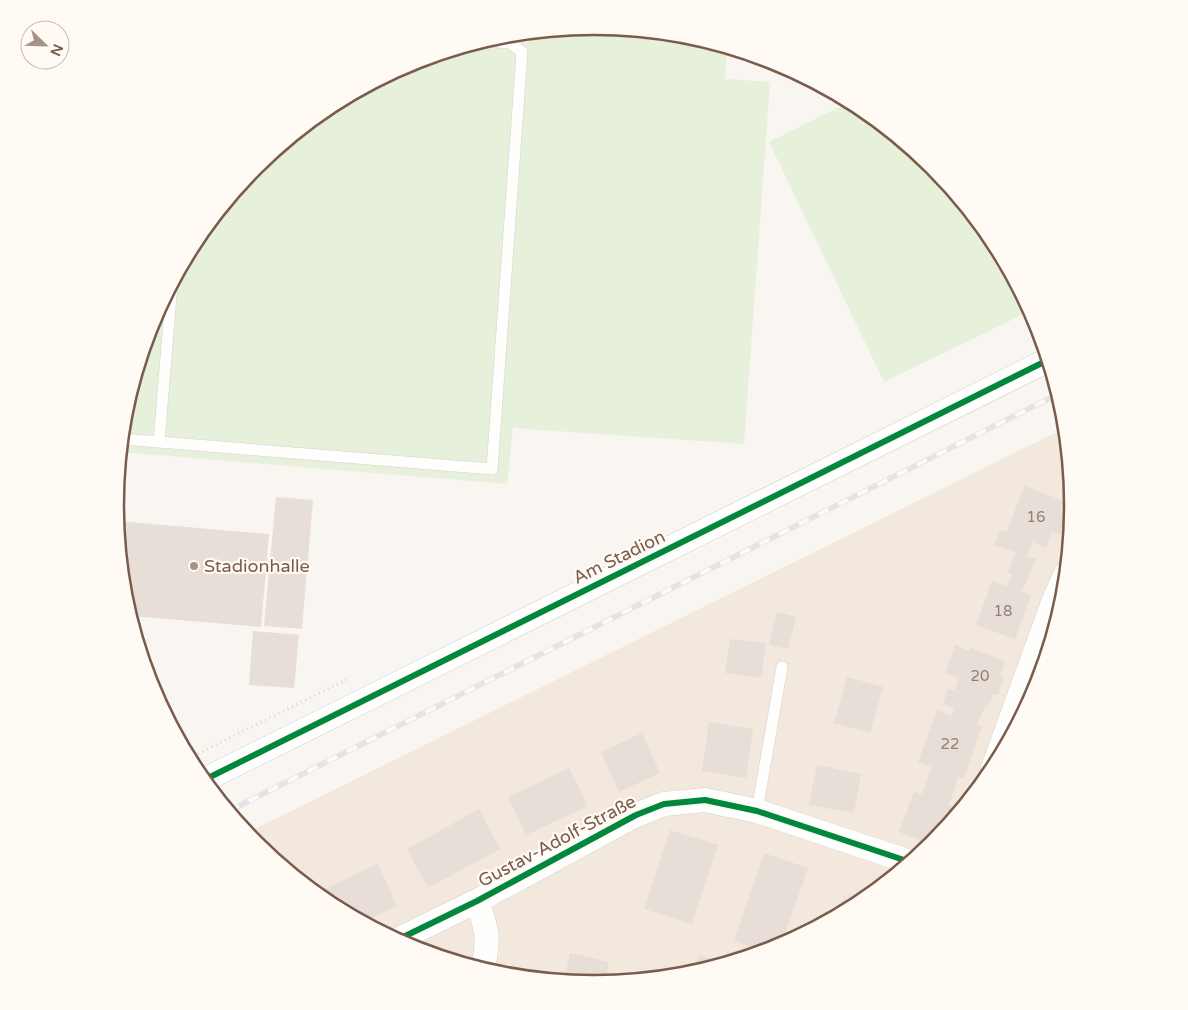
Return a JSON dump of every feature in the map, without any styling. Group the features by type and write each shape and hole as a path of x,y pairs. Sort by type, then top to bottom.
{"street":[{"name":"Am Stadion","path":"211,777 1042,363"},
{"path":"1007,729 1055,599"},
{"name":"Gustav-Adolf-Straße","path":"406,936 477,901 636,815 664,804 705,800 757,812 902,859"},
{"path":"477,901 487,929 488,944 484,962"}],"lane":[{"path":"129,440 492,469 522,52 509,43"},
{"path":"159,442 171,300"},
{"path":"757,812 782,667"}],"path":[{"path":"841,905 844,898 855,896"}],"shaded area":[{"path":"1058,431 1063,474 1064,505 1060,566 1048,627 1039,656 1016,713 985,766 967,791 926,837 880,878 855,896 802,927 745,950 716,959 655,971 625,974 563,974 502,966 443,950 386,927 333,896 308,878 255,829"}],"green space":[{"path":"563,36 625,36 655,39 686,44 727,54 725,79 770,82 744,444 513,428 507,484 127,453 140,383 149,354 172,297 203,244 221,219 262,173 308,132 333,114 386,83 443,60 472,51 502,44"},
{"path":"842,106 855,114 904,152 947,195 985,244 1016,297 1023,314 884,382 769,142"}],"building":[{"path":"1024,486 1064,501 1060,511 1064,513 1063,535 1052,532 1046,548 1032,542 1027,556 1036,559 1022,592 1031,595 1015,639 976,625 992,581 1007,586 1012,574 1008,573 1015,552 994,545 1000,530 1007,532"},
{"path":"276,497 313,500 302,629 264,626"},
{"name":"Stadionhalle","path":"125,522 269,534 261,627 138,617 128,566"},
{"path":"777,612 796,617 788,649 769,645"},
{"path":"253,631 299,635 294,688 249,685"},
{"path":"730,639 766,643 761,678 725,673"},
{"path":"955,645 970,651 971,648 1005,661 1000,676 1004,677 998,695 993,694 989,705 986,704 977,725 982,726 964,778 958,777 949,805 952,806 950,811 922,840 899,832 914,792 922,794 927,781 931,767 918,762 937,710 951,716 954,708 943,704 948,689 955,691 959,678 945,673"},
{"path":"847,677 883,687 870,733 834,723"},
{"path":"709,722 753,729 746,778 702,771"},
{"path":"642,733 660,773 619,792 601,752"},
{"path":"817,765 861,774 854,813 809,805"},
{"path":"569,768 588,806 526,835 508,797"},
{"path":"479,809 500,849 428,888 407,849"},
{"path":"670,830 718,845 692,924 644,909"},
{"path":"764,853 808,868 785,934 752,947 734,941"},
{"path":"378,864 397,906 371,918 324,889"},
{"path":"570,953 609,962 607,975 565,974"},
{"path":"699,955 712,960 696,964"}],"railway":[{"path":"235,808 1051,397"}],"cycle path":[{"path":"211,777 1042,363"},
{"path":"406,936 477,901 636,815 664,804 705,800 757,811 902,859"}],"place":[{"name":"Stadionhalle","path":"194,566"}]}
